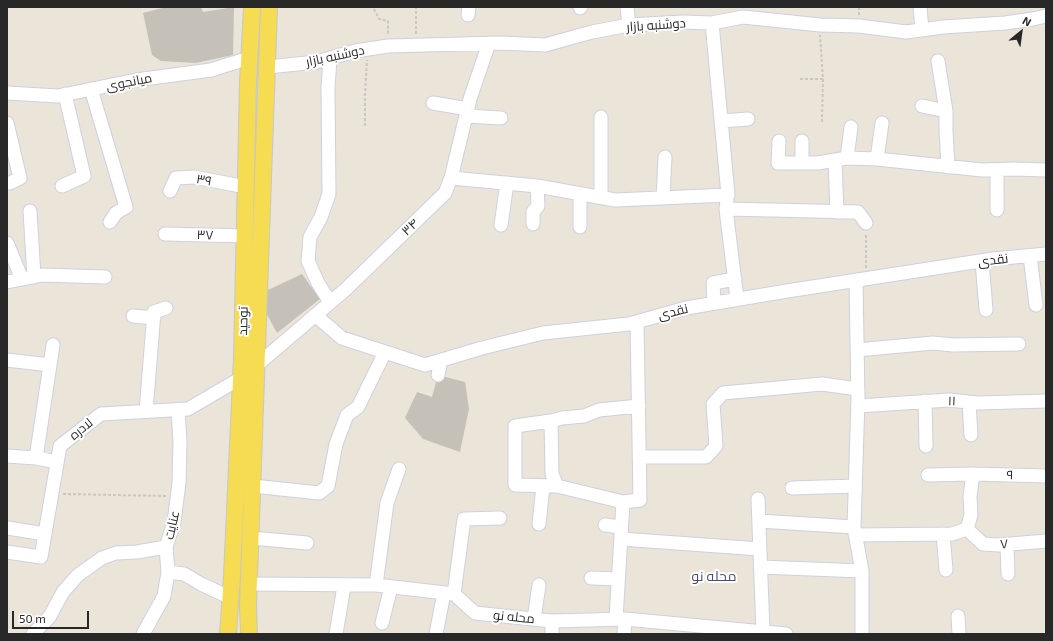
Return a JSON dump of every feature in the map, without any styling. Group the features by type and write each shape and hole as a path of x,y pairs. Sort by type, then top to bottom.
{"main road":[{"name":"توحید","path":"228,634 241,378 249,58 252,7"},
{"name":"توحید","path":"248,634 269,7"},
{"path":"238,449 254,450"}],"street":[{"path":"627,7 629,25"},
{"path":"920,7 922,30"},
{"name":"دوشنبه بازار","path":"268,67 316,62 368,49 388,46 489,43 545,45 592,32 629,25 683,22 712,23 743,17 820,25 858,26 906,32 943,26 1005,24 1033,20 1046,16"},
{"path":"712,23 728,195 726,209 737,299"},
{"name":"۳۴","path":"257,365 346,289 445,193 451,178 467,112 489,43"},
{"name":"میانجوی","path":"7,93 58,96 136,80 211,70 249,58"},
{"path":"330,58 328,88 328,194 321,217 310,237 308,261 318,283 330,302"},
{"path":"938,61 946,111 948,167"},
{"path":"91,89 126,207 116,213 110,222"},
{"path":"62,186 84,176 65,94"},
{"path":"433,103 467,112 501,118"},
{"path":"922,106 946,111"},
{"path":"601,117 601,197"},
{"path":"721,121 748,119"},
{"path":"7,123 20,178 10,183"},
{"path":"877,159 882,123"},
{"path":"837,212 841,159 851,127"},
{"path":"779,141 778,163 818,163 841,159 877,159 982,170 1046,170"},
{"path":"802,141 802,163"},
{"path":"663,198 665,157"},
{"path":"997,170 997,210"},
{"name":"۳۹","path":"170,191 176,178 194,177 246,188"},
{"path":"451,178 537,186 615,200 728,195"},
{"path":"501,225 507,183"},
{"path":"533,224 533,212 538,206 537,186"},
{"path":"580,194 580,227"},
{"path":"726,209 858,212 866,223"},
{"path":"28,278 30,211"},
{"name":"۳۷","path":"165,234 244,236"},
{"path":"7,243 28,278"},
{"name":"نقدی","path":"315,315 342,338 425,365 482,348 543,333 629,324 686,308 737,299 982,261 1046,254"},
{"path":"1030,256 1036,305"},
{"path":"982,261 986,310"},
{"path":"7,282 42,275 105,278"},
{"path":"714,303 713,283 735,280"},
{"path":"861,280 857,350 858,406 855,531 862,571 862,634"},
{"path":"146,411 154,312 166,308"},
{"path":"134,316 154,318"},
{"path":"637,322 640,500 623,502 557,486 515,485 515,426 584,416 599,410 638,406"},
{"path":"857,350 933,343 953,346 1019,344"},
{"path":"36,458 53,345"},
{"path":"252,486 320,493 328,486 336,444 347,415 358,407 385,352"},
{"path":"7,360 50,365"},
{"path":"438,375 441,360"},
{"name":"لادره","path":"7,552 41,557 60,446 101,414 188,409 241,378"},
{"path":"640,457 706,457 716,446 713,404 723,393 822,384 858,388"},
{"name":"۱۱","path":"858,406 949,400 978,403 1046,400"},
{"path":"925,402 926,446"},
{"path":"969,402 971,435"},
{"name":"عنایت","path":"143,634 164,596 168,572 166,547 174,522 179,483 180,442 178,410"},
{"path":"551,421 552,474 557,486"},
{"path":"7,456 36,458 57,462"},
{"path":"376,585 387,503 399,469"},
{"path":"759,521 855,531 952,534 967,529 971,515 970,496 973,474"},
{"name":"۹","path":"928,475 973,474 1046,476"},
{"path":"539,524 543,486"},
{"path":"792,488 855,486"},
{"path":"758,499 761,567 768,633"},
{"path":"623,502 618,579 621,619 624,634"},
{"path":"436,634 449,593 464,520 500,518"},
{"path":"604,525 621,533 760,549"},
{"path":"8,528 45,534"},
{"name":"۷","path":"967,529 983,544 1046,541"},
{"path":"943,534 946,570"},
{"path":"251,538 307,543"},
{"path":"1007,544 1008,574"},
{"path":"33,634 50,616 63,592 78,575 102,558 116,553 137,552 166,547"},
{"path":"761,567 862,571"},
{"path":"168,572 184,574 231,598"},
{"path":"591,578 618,579"},
{"path":"249,584 344,586 376,585 449,593"},
{"path":"534,619 539,585"},
{"path":"336,634 344,586"},
{"path":"382,623 391,587"},
{"name":"محله نو","path":"449,593 475,613 552,621 621,619 704,630 786,634"},
{"path":"958,616 959,634"},
{"path":"552,621 552,634"}],"path":[{"path":"416,7 416,45"},
{"path":"374,9 379,19 388,21 388,46"},
{"path":"820,25 823,79 822,122"},
{"path":"365,126 365,95 368,49"},
{"path":"800,79 823,79"},
{"path":"861,280 866,223"},
{"path":"52,494 178,496"}],"building":[{"path":"166,7 201,7 203,12 234,7 233,55 196,63 161,61 152,55 143,13"},
{"path":"302,274 320,299 277,333 265,311 268,290"},
{"path":"438,375 465,382 469,409 460,452 423,439 405,418 417,392 432,397"}],"district":[{"name":"محله نو","path":"714,576"}]}
